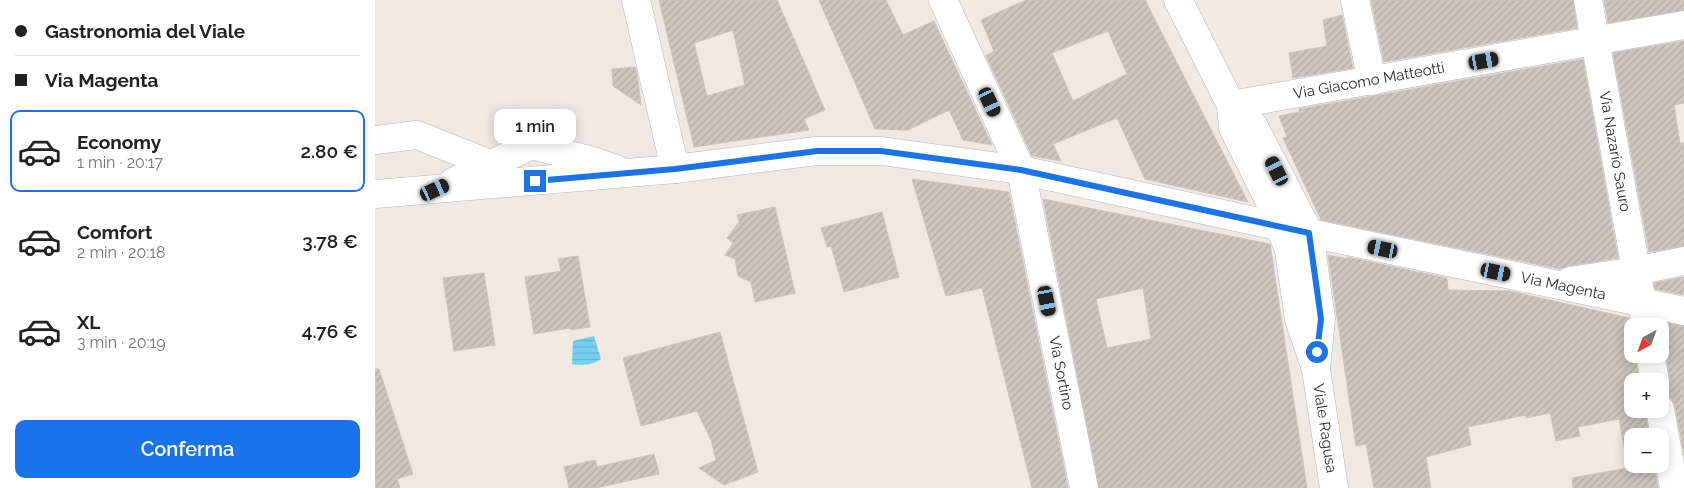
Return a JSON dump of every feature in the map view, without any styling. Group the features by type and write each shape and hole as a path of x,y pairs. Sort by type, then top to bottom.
{"street":[{"path":"636,0 675,169"},
{"name":"Via Sortino","path":"943,0 1021,170 1084,488"},
{"path":"1178,0 1231,105 1253,125 1309,233 1321,319 1316,369"},
{"path":"1355,0 1372,81"},
{"name":"Via Nazario Sauro","path":"1588,0 1643,314"},
{"name":"Via Giacomo Matteotti","path":"1231,105 1684,25"},
{"path":"1231,105 1233,128 1274,210 1289,250 1299,319 1316,369"},
{"path":"375,140 417,135 535,181"},
{"path":"435,190 532,145 593,161 629,174"},
{"name":"Via Magenta","path":"375,194 629,174 817,151 881,151 1021,170 1552,284 1643,314 1684,311"},
{"path":"1552,284 1636,271 1684,261"},
{"name":"Viale Ragusa","path":"1316,369 1334,488"},
{"path":"1662,418 1674,488"}],"water":[{"path":"594,336 601,359 594,363 572,364 573,341"}],"building":[{"path":"659,0 777,0 825,110 804,119 809,130 694,147","holes":["733,30 745,85 707,96 694,43"]},
{"path":"819,0 886,0 903,35 934,21 992,145 963,140 949,110 908,130 875,129"},
{"path":"1026,0 1145,0 1248,202 1145,179 1117,118 1053,144 1061,161 1032,156 986,56 994,51 981,20","holes":["1108,31 1127,74 1073,101 1052,53"]},
{"path":"1371,0 1573,0 1577,28 1384,62"},
{"path":"1604,0 1684,0 1684,10 1608,23"},
{"path":"1342,15 1353,68 1293,78 1289,53 1327,46 1323,20"},
{"path":"1684,41 1684,103 1674,105 1680,143 1684,143 1684,246 1649,252 1613,53"},
{"path":"1583,59 1618,258 1560,269 1321,220 1283,138 1287,137 1279,116 1299,112 1299,109"},
{"path":"635,67 641,105 613,86 612,69"},
{"path":"912,179 1009,192 1068,488 1032,488 982,288 946,296"},
{"path":"1043,199 1270,244 1307,488 1099,488","holes":["1143,288 1151,339 1107,348 1096,299"]},
{"path":"775,207 795,293 755,302 751,282 738,276 735,259 725,255 733,243 727,238 739,222 737,215"},
{"path":"882,212 899,277 844,292 831,246 827,247 821,228"},
{"path":"1328,255 1347,259 1347,257 1447,278 1448,290 1510,291 1629,318 1624,318 1624,363 1636,363 1638,373 1624,373 1624,418 1646,418 1648,428 1624,428 1624,446 1619,419 1578,427 1580,436 1556,441 1550,413 1526,418 1526,415 1468,427 1471,445 1426,457 1431,488 1374,488 1366,444 1356,446"},
{"path":"578,256 590,327 534,334 525,277 561,271 558,259"},
{"path":"484,273 495,345 454,351 443,278"},
{"path":"1684,277 1684,295 1655,289 1654,283"},
{"path":"1669,323 1684,326 1684,455 1675,406 1672,399 1669,397 1667,363 1669,363"},
{"path":"720,332 758,472 724,485 699,468 716,460 711,440 697,411 641,426 623,358"},
{"path":"375,369 379,369 413,474 397,479 400,488 375,488"},
{"path":"654,454 659,474 596,488 569,488 564,467 595,460 597,467"},
{"path":"1624,469 1624,473 1656,473 1658,488 1573,488 1572,478"}],"route":[{"path":"535,181 675,169 817,151 881,151 1021,170 1309,233 1321,319 1317,352"}]}
